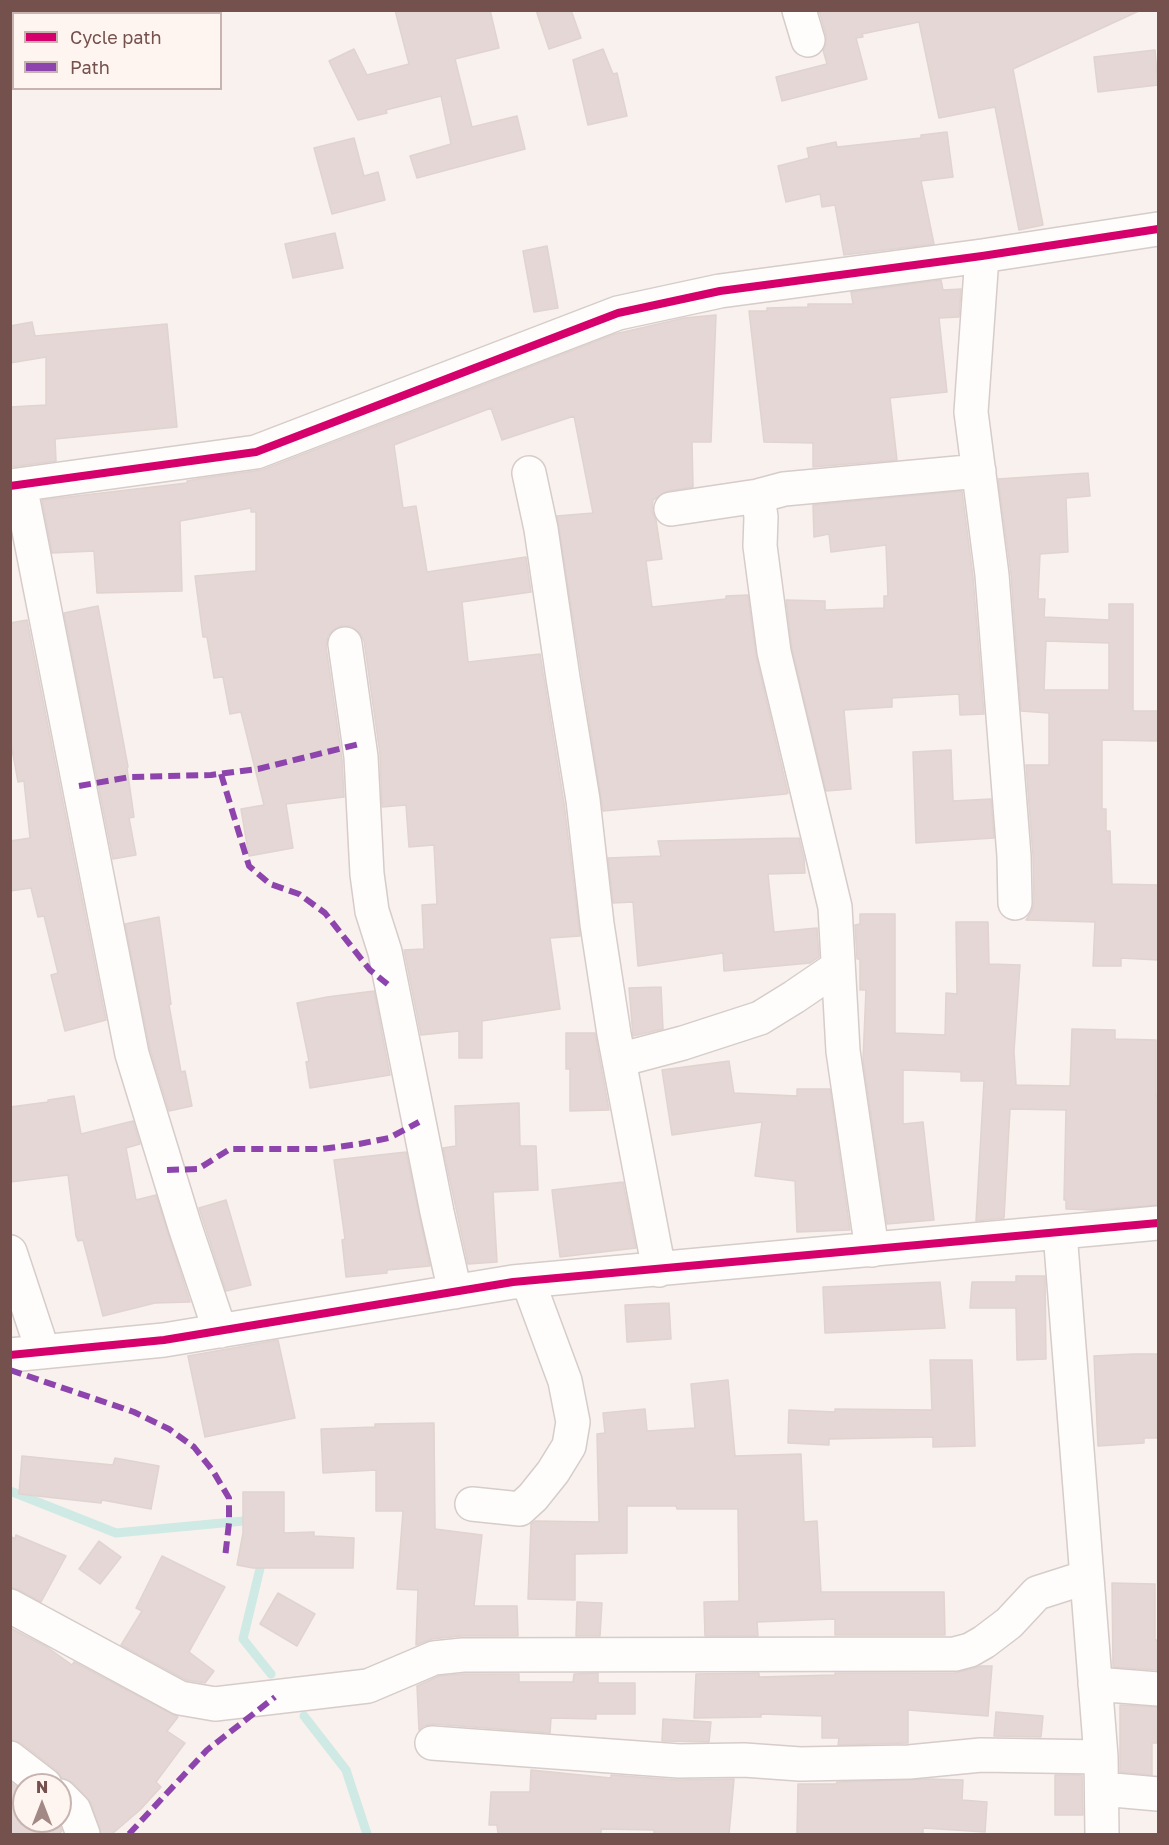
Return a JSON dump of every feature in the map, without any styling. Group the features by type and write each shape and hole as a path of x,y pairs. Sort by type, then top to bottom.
{"street":[{"path":"220,1331 185,1227 132,1054 15,485 256,452 618,313 720,291 982,256 1158,229"},
{"path":"982,256 971,412 993,575 1014,856 1015,903"},
{"path":"671,509 758,496 793,488 979,471"},
{"path":"529,473 542,528 583,800 597,924 619,1060 659,1270"},
{"path":"758,496 761,517 760,546 774,652 835,907 843,1051 872,1251"},
{"path":"345,644 361,757 367,874 372,911 385,952 436,1212 455,1292"},
{"path":"619,1060 760,1017 838,968"},
{"path":"10,1355 164,1340 528,1281 1158,1223"},
{"path":"1060,1232 1101,1757 1101,1834"},
{"path":"10,1252 43,1352"},
{"path":"471,1504 520,1509 553,1472 569,1446 573,1422 565,1381 528,1281"},
{"path":"10,1606 180,1698 215,1704 368,1686 434,1658 463,1655 955,1654 970,1650 984,1642 1009,1623 1037,1593 1087,1577"},
{"path":"1095,1684 1158,1689"},
{"path":"432,1743 678,1761 744,1760 800,1764 909,1762 981,1755 1101,1757"},
{"path":"10,1758 29,1773"},
{"path":"1102,1789 1158,1794"},
{"path":"72,1808 82,1834"}],"building":[{"path":"395,10 490,10 499,48 455,59 472,127 517,116 525,149 417,178 410,156 451,144 441,96 386,110 387,113 358,120 329,61 354,49 367,75 409,64"},
{"path":"536,10 571,10 581,38 549,49"},
{"path":"819,10 1141,10 1013,69 1043,225 1019,230 995,107 939,118 919,22 862,34 863,37 856,38 867,79 782,101 776,77 827,64 823,50 826,35"},
{"path":"603,49 613,74 617,73 627,116 588,125 573,60"},
{"path":"1155,50 1158,85 1098,92 1094,57"},
{"path":"947,132 953,177 921,181 934,244 844,255 835,205 822,207 820,194 786,202 778,166 809,158 807,148 836,142 837,147 921,138 921,135"},
{"path":"354,138 364,176 378,172 385,200 332,214 314,148"},
{"path":"335,233 343,268 293,278 285,244"},
{"path":"547,246 558,308 534,312 523,251"},
{"path":"941,280 943,290 961,289 959,317 939,318 947,392 890,398 897,460 813,467 813,443 764,442 749,311 808,307 808,304 853,304 851,292"},
{"path":"716,315 711,442 692,442 693,487 668,491 653,500 652,511 656,520 662,559 646,561 652,607 748,595 756,656 788,793 786,794 603,811 557,516 593,513 574,416 502,440 491,408 394,445 403,508 416,506 427,572 526,557 531,592 462,602 468,662 540,654 564,803 580,936 550,938 560,1009 482,1021 482,1058 459,1058 459,1031 421,1035 404,950 424,949 422,905 437,904 434,845 409,847 406,805 382,807 380,754 364,641 360,633 351,626 342,626 333,630 328,636 326,646 342,759 344,797 286,804 293,848 249,856 241,809 264,805 241,712 230,714 223,677 214,678 207,637 203,637 195,576 256,571 256,512 251,512 251,508 180,521 182,591 97,593 94,551 52,553 42,500 187,483 187,481 197,479 262,470 615,334 684,318"},
{"path":"32,322 35,336 167,324 177,427 55,439 56,461 10,467 10,407 46,405 46,357 10,363 10,326"},
{"path":"1088,473 1090,496 1066,498 1068,552 1040,554 1038,599 1045,599 1044,617 1109,620 1109,604 1133,604 1133,711 1158,711 1158,741 1102,740 1102,809 1106,809 1106,831 1110,831 1112,884 1158,885 1158,960 1121,958 1121,966 1093,966 1095,922 1026,920 1034,903 1026,765 1049,765 1049,713 1021,711 1011,574 998,479","holes":["1046,641 1109,643 1109,690 1044,690"]},
{"path":"962,491 973,577 984,714 960,715 959,694 892,698 892,707 844,710 851,789 826,791 792,649 786,600 825,601 825,610 884,608 884,596 888,596 886,545 831,552 829,534 814,537 813,505"},
{"path":"98,606 128,767 134,817 129,818 136,855 113,859 64,613"},
{"path":"27,620 106,1020 65,1031 51,975 58,973 44,916 38,917 31,888 10,891 10,841 30,838 24,781 18,782 10,738 10,623"},
{"path":"951,750 953,801 991,799 994,838 916,843 913,752"},
{"path":"799,838 805,873 768,874 774,932 817,928 819,957 810,963 724,971 723,953 638,966 633,902 613,903 608,858 661,856 658,841"},
{"path":"860,914 895,914 895,1033 945,1035 946,993 957,994 956,922 988,922 989,964 1020,965 1014,1051 1016,1085 1070,1086 1072,1029 1115,1030 1115,1039 1156,1040 1158,1205 1094,1210 1066,1209 1066,1200 1064,1200 1066,1110 1010,1109 1004,1218 976,1221 984,1081 961,1081 961,1072 903,1070 903,1124 923,1122 934,1220 887,1224 863,1060 866,990 860,990 860,959 857,959 855,925 860,924"},
{"path":"159,917 171,1004 169,1005 181,1072 185,1071 192,1106 169,1111 150,1049 125,924"},
{"path":"661,987 663,1029 633,1036 629,988"},
{"path":"374,991 390,1075 310,1088 306,1062 309,1061 297,1003"},
{"path":"566,1033 595,1033 609,1110 570,1111 570,1069 566,1069"},
{"path":"729,1061 734,1093 797,1096 797,1089 830,1089 850,1230 797,1232 795,1181 755,1176 762,1122 672,1135 662,1070"},
{"path":"74,1096 81,1134 133,1121 140,1144 126,1148 136,1200 156,1195 190,1302 155,1303 103,1316 83,1240 78,1241 76,1236 68,1175 10,1182 10,1107"},
{"path":"519,1103 520,1146 536,1146 538,1190 493,1192 497,1262 468,1264 443,1148 456,1146 455,1106"},
{"path":"406,1152 430,1266 346,1277 342,1240 345,1239 334,1160"},
{"path":"623,1182 636,1248 560,1257 552,1190"},
{"path":"226,1200 251,1285 226,1291 199,1208"},
{"path":"1016,1276 1045,1276 1046,1359 1017,1360 1016,1308 970,1308 972,1282 1016,1282"},
{"path":"940,1282 945,1328 825,1333 823,1287"},
{"path":"669,1303 671,1339 627,1342 625,1305"},
{"path":"278,1340 295,1418 205,1437 188,1356"},
{"path":"1158,1354 1158,1438 1144,1438 1144,1443 1098,1446 1094,1356"},
{"path":"930,1360 972,1360 975,1446 933,1447 933,1437 829,1439 829,1445 788,1443 789,1410 835,1412 835,1409 932,1410"},
{"path":"728,1380 735,1456 801,1454 804,1522 817,1521 821,1592 944,1592 945,1635 835,1635 835,1619 757,1622 758,1636 705,1636 704,1602 739,1601 738,1509 627,1506 627,1553 575,1554 575,1600 528,1599 531,1524 535,1521 599,1522 597,1434 605,1433 603,1413 645,1409 647,1431 695,1428 691,1384"},
{"path":"434,1423 435,1529 482,1535 474,1606 517,1606 518,1636 461,1636 432,1639 416,1645 418,1590 397,1589 403,1511 376,1511 376,1470 323,1473 321,1429 375,1427 375,1424"},
{"path":"22,1456 113,1465 115,1458 159,1466 151,1509 102,1500 101,1503 19,1494"},
{"path":"243,1492 284,1492 284,1533 314,1532 314,1536 354,1538 353,1568 253,1568 237,1565 243,1533"},
{"path":"16,1535 66,1556 41,1602 10,1587 10,1536 15,1539"},
{"path":"99,1541 121,1557 100,1584 79,1569"},
{"path":"162,1556 225,1587 189,1652 214,1671 205,1683 186,1680 121,1645 142,1611 136,1608"},
{"path":"1112,1583 1155,1584 1155,1640 1158,1640 1158,1670 1113,1667"},
{"path":"278,1593 315,1614 297,1646 260,1624"},
{"path":"577,1602 602,1603 600,1636 576,1636"},
{"path":"10,1628 47,1647 72,1665 74,1662 178,1717 167,1731 185,1743 156,1782 161,1787 140,1810 112,1834 101,1834 91,1803 72,1783 72,1773 58,1773 21,1743 10,1740"},
{"path":"981,1666 992,1666 988,1716 908,1710 908,1743 838,1745 839,1738 822,1738 822,1716 761,1714 761,1717 694,1718 696,1674 759,1673 759,1677 835,1675 835,1673 955,1673"},
{"path":"598,1673 598,1683 635,1683 635,1714 596,1714 596,1719 551,1718 550,1733 433,1724 419,1730 417,1686 439,1676 519,1674 519,1682 573,1682 574,1674"},
{"path":"1120,1705 1158,1707 1158,1743 1152,1743 1152,1775 1120,1772"},
{"path":"996,1712 1043,1716 1041,1737 994,1736"},
{"path":"663,1719 711,1722 709,1742 662,1741"},
{"path":"531,1770 611,1778 611,1775 678,1780 734,1779 729,1834 654,1834 654,1830 601,1829 601,1834 498,1834 497,1825 489,1825 491,1792 530,1792"},
{"path":"1055,1775 1082,1775 1083,1815 1055,1815"},
{"path":"928,1779 963,1780 962,1800 987,1802 985,1832 923,1828 923,1834 797,1834 798,1784"},
{"path":"10,1782 12,1783 12,1833 60,1833 10,1834"}],"waterway":[{"path":"10,1491 116,1533 254,1520"},
{"path":"263,1556 243,1639 271,1674"},
{"path":"304,1716 346,1770 367,1834"}],"marked path":[{"path":"79,786 130,777 211,775 258,769 359,744"},
{"path":"221,774 249,866 270,884 299,894 325,913 370,970 391,987"},
{"path":"167,1170 198,1169 230,1149 322,1149 359,1144 389,1138 419,1122"},
{"path":"10,1370 134,1412 169,1429 194,1447 213,1471 229,1498 225,1558"},
{"path":"129,1834 207,1750 275,1697"}],"cycle path":[{"path":"10,486 256,452 618,313 720,291 982,256 1158,229"},
{"path":"10,1355 164,1340 513,1282 1158,1223"}]}
